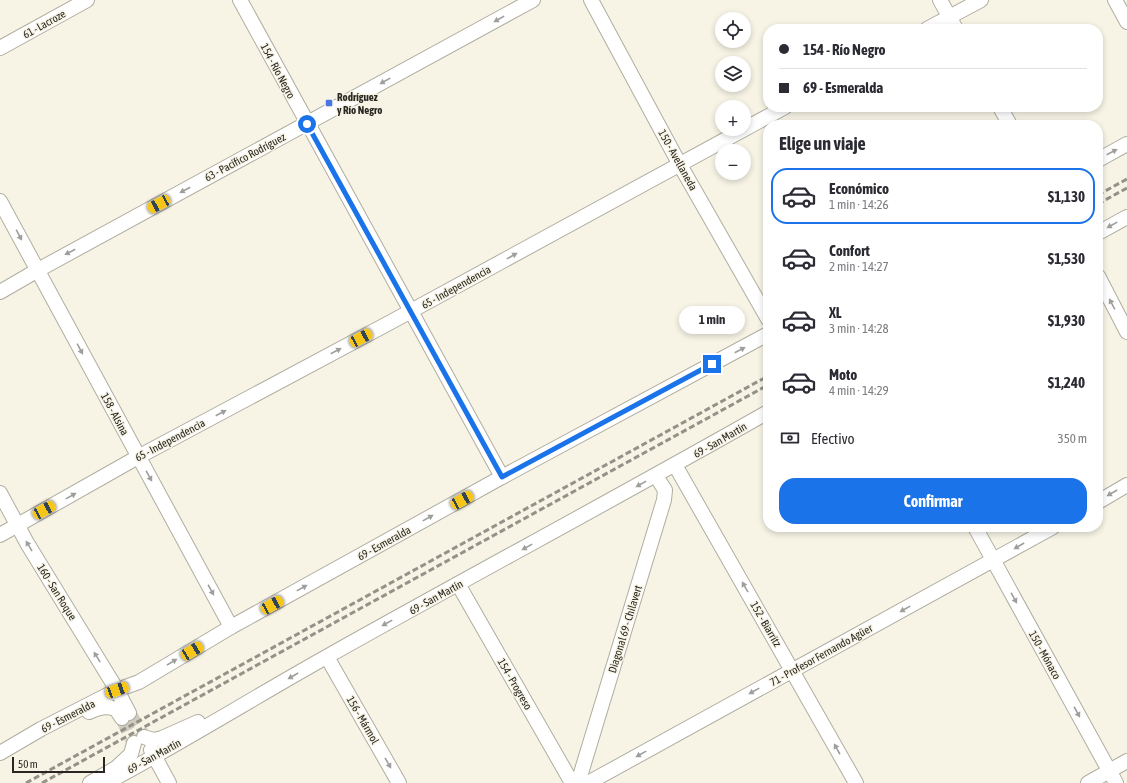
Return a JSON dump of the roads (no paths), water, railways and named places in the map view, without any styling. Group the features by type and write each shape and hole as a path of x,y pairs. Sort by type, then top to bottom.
{"street":[{"name":"61 - Lacroze","path":"0,48 87,0"},
{"name":"154 - Río Negro","path":"240,0 410,312 502,477"},
{"name":"63 - Pacífico Rodríguez","path":"0,292 533,0"},
{"name":"150 - Avellaneda","path":"591,0 680,164 763,310"},
{"path":"940,0 952,23 981,0"},
{"path":"1115,0 1127,22"},
{"name":"65 - Independencia","path":"0,535 138,457 410,312 776,112"},
{"path":"1103,157 1127,144"},
{"name":"158 - Alsina","path":"0,201 231,627"},
{"path":"1103,230 1127,217"},
{"path":"1103,286 1127,332"},
{"name":"69 - Esmeralda","path":"0,753 41,729 117,690 139,682 231,627 502,477 763,337"},
{"name":"69 - San Martín","path":"106,783 327,657 656,476 763,415"},
{"name":"152 - Biarritz","path":"675,465 856,783"},
{"name":"Diagonal 69 - Chilavert","path":"578,783 664,500 665,490 656,476"},
{"path":"1103,499 1127,485"},
{"name":"160 - San Roque","path":"0,493 27,543 117,690 125,716 116,709 107,706 95,709 59,729 41,729"},
{"name":"150 - Mónaco","path":"978,532 1112,777"},
{"name":"71 - Profesor Fernando Agüer","path":"588,783 1044,532"},
{"name":"154 - Progreso","path":"458,584 572,783"},
{"name":"156 - Mármol","path":"327,657 397,782"},
{"path":"139,740 153,740 162,738 215,713 230,713"},
{"path":"139,740 155,756 169,783"},
{"path":"90,783 116,768 131,754 139,740"},
{"path":"1088,783 1112,777 1127,761"}],"tunnel":[{"path":"129,713 144,737"},
{"path":"122,718 134,743"}],"railway":[{"path":"1103,192 1127,179"},
{"path":"1103,201 1127,188"},
{"path":"26,783 763,379"},
{"path":"42,783 763,388"}],"place":[{"name":"Rodríguez y Río Negro","path":"329,103"}]}
